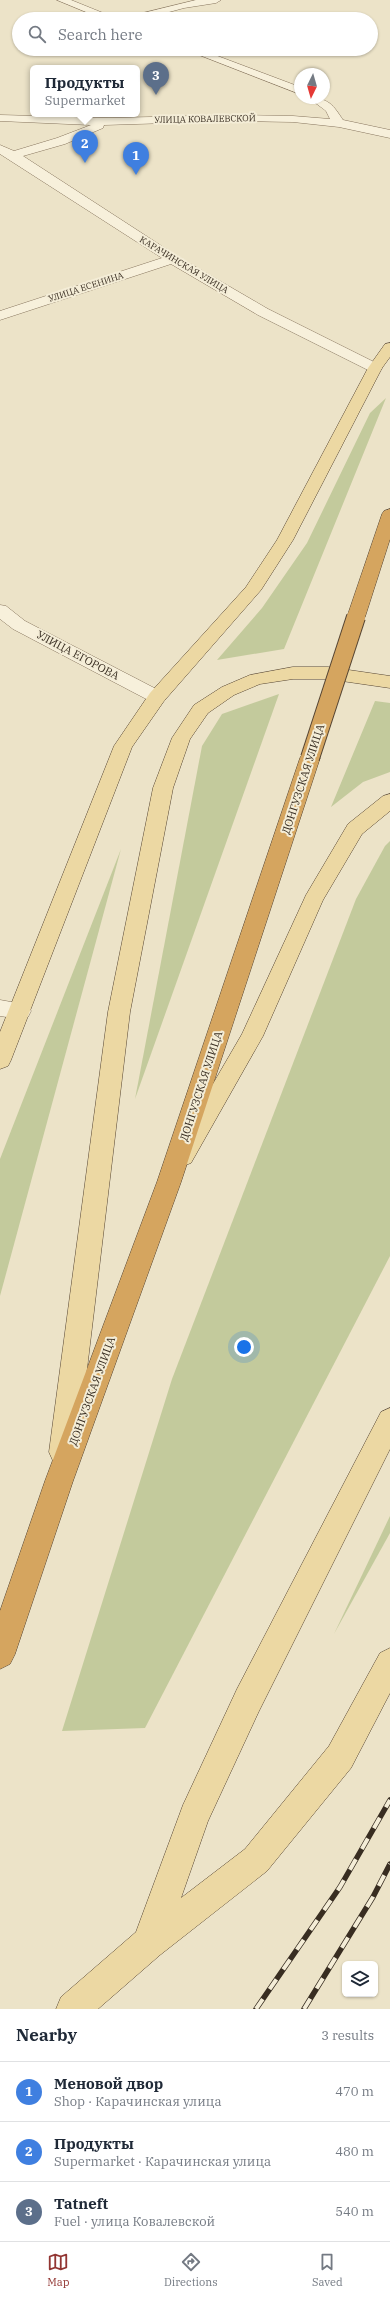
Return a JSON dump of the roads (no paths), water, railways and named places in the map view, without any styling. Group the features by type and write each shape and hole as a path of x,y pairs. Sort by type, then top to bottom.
{"highway":[{"name":"ДОНГУЗСКАЯ УЛИЦА","path":"3,1644 59,1481 169,1182 390,514"}],"main road":[{"path":"0,1060 10,1010 123,746 157,697 252,590 281,546 375,368 390,347"},
{"path":"59,1481 119,1012 164,788 181,738 201,709 228,691 256,679 293,673 328,673 390,682"},
{"path":"169,1182 252,1036 313,900 355,829 390,801"},
{"path":"148,1943 194,1816 248,1700 390,1421"},
{"path":"73,2009 148,1943 256,1860 340,1757 390,1663"}],"street":[{"path":"62,0 94,12"},
{"path":"156,12 183,5 216,0"},
{"path":"208,56 294,89"},
{"path":"324,104 330,109 339,123"},
{"name":"УЛИЦА КОВАЛЕВСКОЙ","path":"0,118 110,122 260,118 339,123 390,134"},
{"path":"13,155 61,141 110,122"},
{"name":"КАРАЧИНСКАЯ УЛИЦА","path":"0,149 13,155 172,259 263,312 375,368"},
{"name":"УЛИЦА ЕСЕНИНА","path":"0,316 172,259"},
{"name":"УЛИЦА ЕГОРОВА","path":"0,610 20,625 157,697"}],"railway":[{"path":"256,2009 340,1887 390,1800"},
{"path":"304,2009 373,1897 390,1864"}],"place":[{"name":"Tatneft","path":"156,95"},
{"name":"Продукты","path":"85,163"},
{"name":"Меновой двор","path":"136,175"}]}
